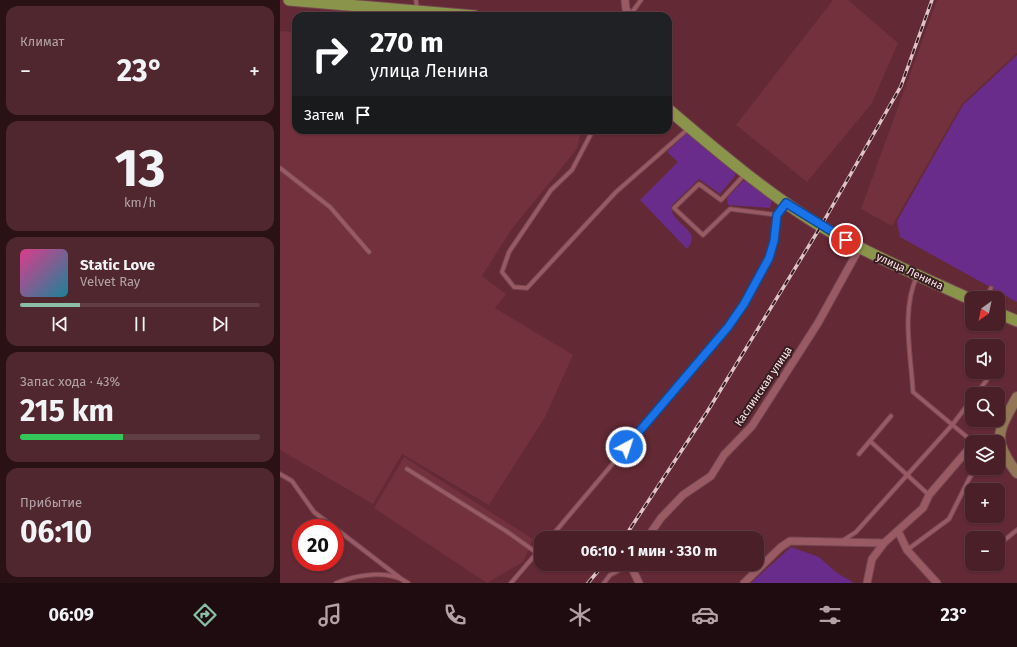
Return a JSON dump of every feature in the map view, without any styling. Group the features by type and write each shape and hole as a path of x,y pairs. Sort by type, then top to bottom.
{"main road":[{"path":"289,0 416,5 454,12"},
{"name":"улица Ленина","path":"672,113 745,173 821,226 860,247 965,297"},
{"path":"1005,316 1017,322"},
{"path":"1000,435 1001,427 1017,397"},
{"path":"1005,455 1017,473"}],"street":[{"path":"625,0 628,12"},
{"name":"Каслинская улица","path":"652,531 661,518 683,495 711,476 724,455 752,426 818,323 860,247"},
{"path":"867,583 872,559 884,543 923,508 929,495 965,451"},
{"path":"898,530 907,550 937,583"},
{"path":"744,583 790,541 884,543"},
{"path":"632,571 639,583"}],"lane":[{"path":"633,12 641,0"},
{"path":"591,134 572,170 551,190 509,252 502,272 514,287 527,288 616,192 689,128"},
{"path":"280,168 330,208 369,252"},
{"path":"745,173 721,200 699,184 674,208 703,235 730,209 777,215"},
{"path":"556,531 728,327 754,288 769,258 774,241 777,215 786,203"},
{"path":"918,275 911,291 909,323 913,392 953,424 965,436"},
{"path":"981,387 988,379"},
{"path":"839,542 856,532 953,424 965,408"},
{"path":"859,454 891,416"},
{"path":"870,441 908,474 929,495"},
{"path":"407,469 506,531 534,551"},
{"path":"280,474 292,481 314,512 406,582"},
{"path":"907,550 950,519 972,475"},
{"path":"1005,540 1017,530"},
{"path":"511,583 534,556"},
{"path":"604,583 610,575 618,571"},
{"path":"336,583 358,576 373,575 390,576 406,582"}],"shaded area":[{"path":"833,0 848,0 898,43 872,103 807,182 736,125"},
{"path":"937,0 1017,0 1017,53 962,104 892,226 861,209"},
{"path":"280,31 292,32 292,134 580,134 577,149 511,230 482,276 506,294 495,308 573,355 545,417 489,505 402,454 373,504 280,450"},
{"path":"1017,55 1017,302 1005,295 1005,291 997,291 900,237 897,221 963,105"},
{"path":"687,133 735,173 735,176 720,194 699,179 671,206 672,213 692,237 687,249 640,200 678,162 667,152"},
{"path":"743,181 747,182 772,201 770,208 728,205 727,198"},
{"path":"404,457 533,539 523,562 487,583 374,508"},
{"path":"791,547 819,557 837,573 854,583 751,583"}],"railway":[{"path":"629,531 707,412 821,226 901,86 932,0"},
{"path":"588,583 598,571"}],"route":[{"path":"626,447 728,327 744,304 769,258 778,222 777,215 786,203 821,226 846,240"}]}
